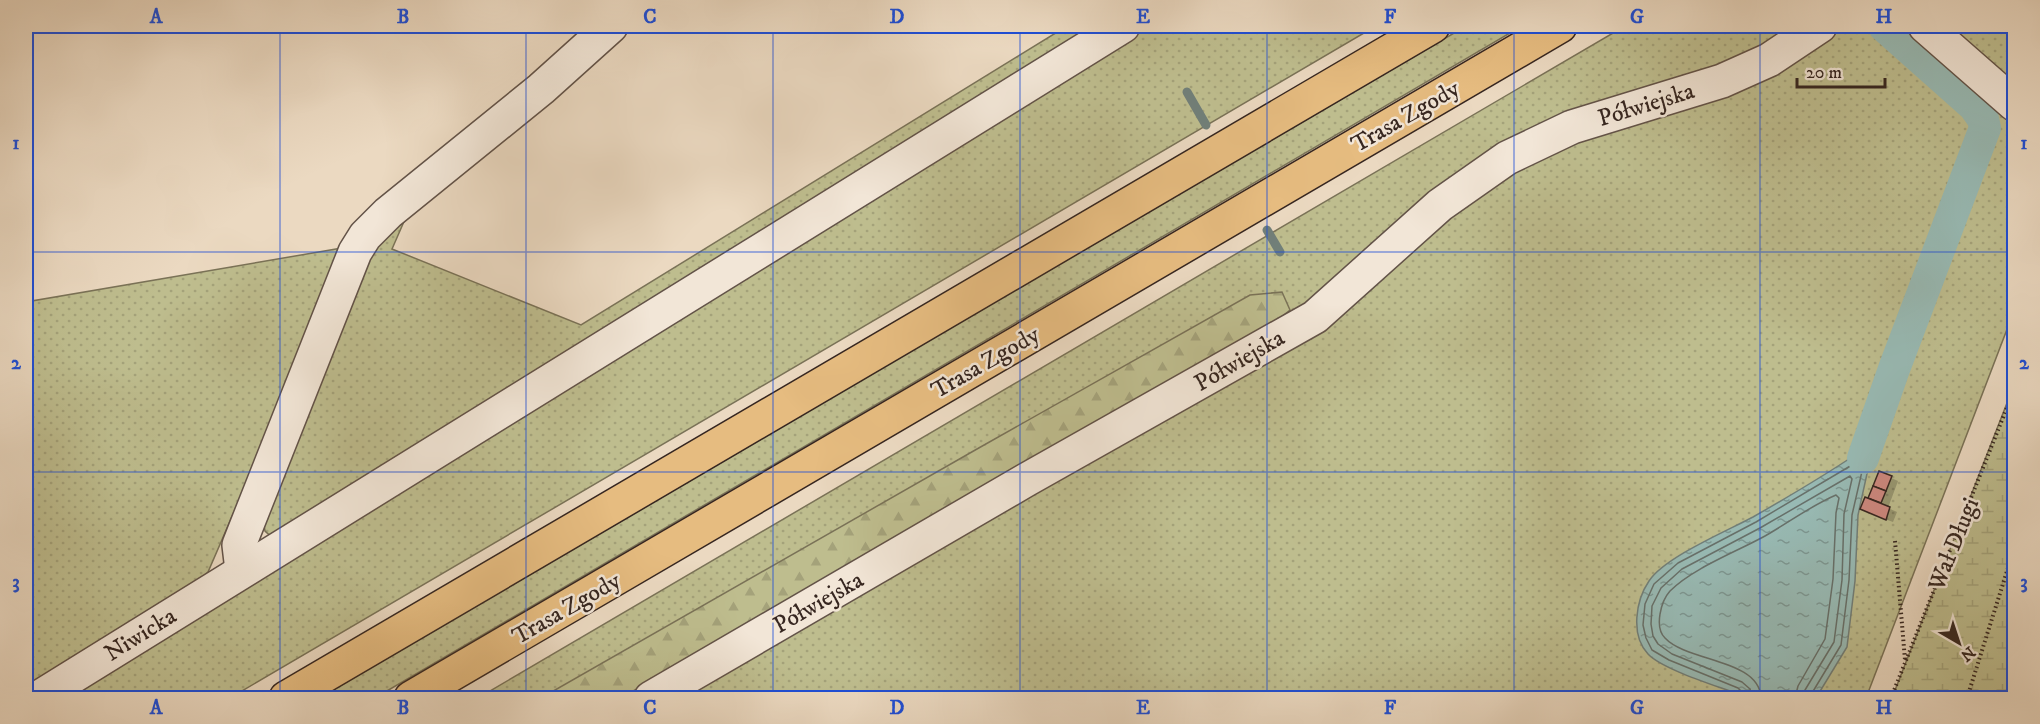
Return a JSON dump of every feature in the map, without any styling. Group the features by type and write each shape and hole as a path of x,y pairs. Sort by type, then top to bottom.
{"highway":[{"path":"286,699 1432,26"},
{"name":"Trasa Zgody","path":"411,699 1560,26"}],"street":[{"path":"242,570 239,545 360,244 388,213 541,89 611,26"},
{"name":"Niwicka","path":"38,699 242,570 1123,26"},
{"name":"Półwiejska","path":"651,699 1026,480 1315,317 1440,205 1507,158 1572,127 1722,81 1769,60 1820,26"},
{"path":"1925,26 2014,104"}],"path":[{"name":"Wał Długi","path":"1891,699 2014,390"},
{"path":"1895,541 1906,662"},
{"path":"1967,699 2014,549"}],"green space":[{"path":"1067,26 1106,26 276,541 265,531 263,520 361,256 406,217 392,249 581,325"},
{"path":"1138,26 1376,26 230,698 71,698 75,696 88,673"},
{"path":"1466,26 1522,26 375,698 319,698"},
{"path":"1625,26 1800,26 1732,68 1572,119 1315,306 636,698 478,698"},
{"path":"1826,26 2014,26 2014,311 1866,698 666,698 1273,350 1475,185"},
{"path":"342,248 322,309 208,572 190,591 26,688 26,302"},
{"path":"1282,292 1290,310 1251,342 621,698 541,698 1250,295"},
{"path":"2014,385 2014,698 1892,698"}],"water":[{"path":"1855,455 1870,460 1858,515 1855,581 1847,647 1816,698 1741,698 1735,693 1676,671 1648,654 1642,646 1637,628 1638,607 1644,589 1657,572 1682,554 1753,517"}],"building":[{"path":"1879,471 1892,476 1886,491 1873,486"},
{"path":"1873,486 1886,491 1881,503 1868,498"},
{"path":"1865,497 1890,507 1886,520 1860,509"}],"waterway":[{"path":"1863,458 1985,128 1983,119 1974,106 1884,26"},
{"path":"1187,92 1206,125"},
{"path":"1267,230 1280,252"}]}
